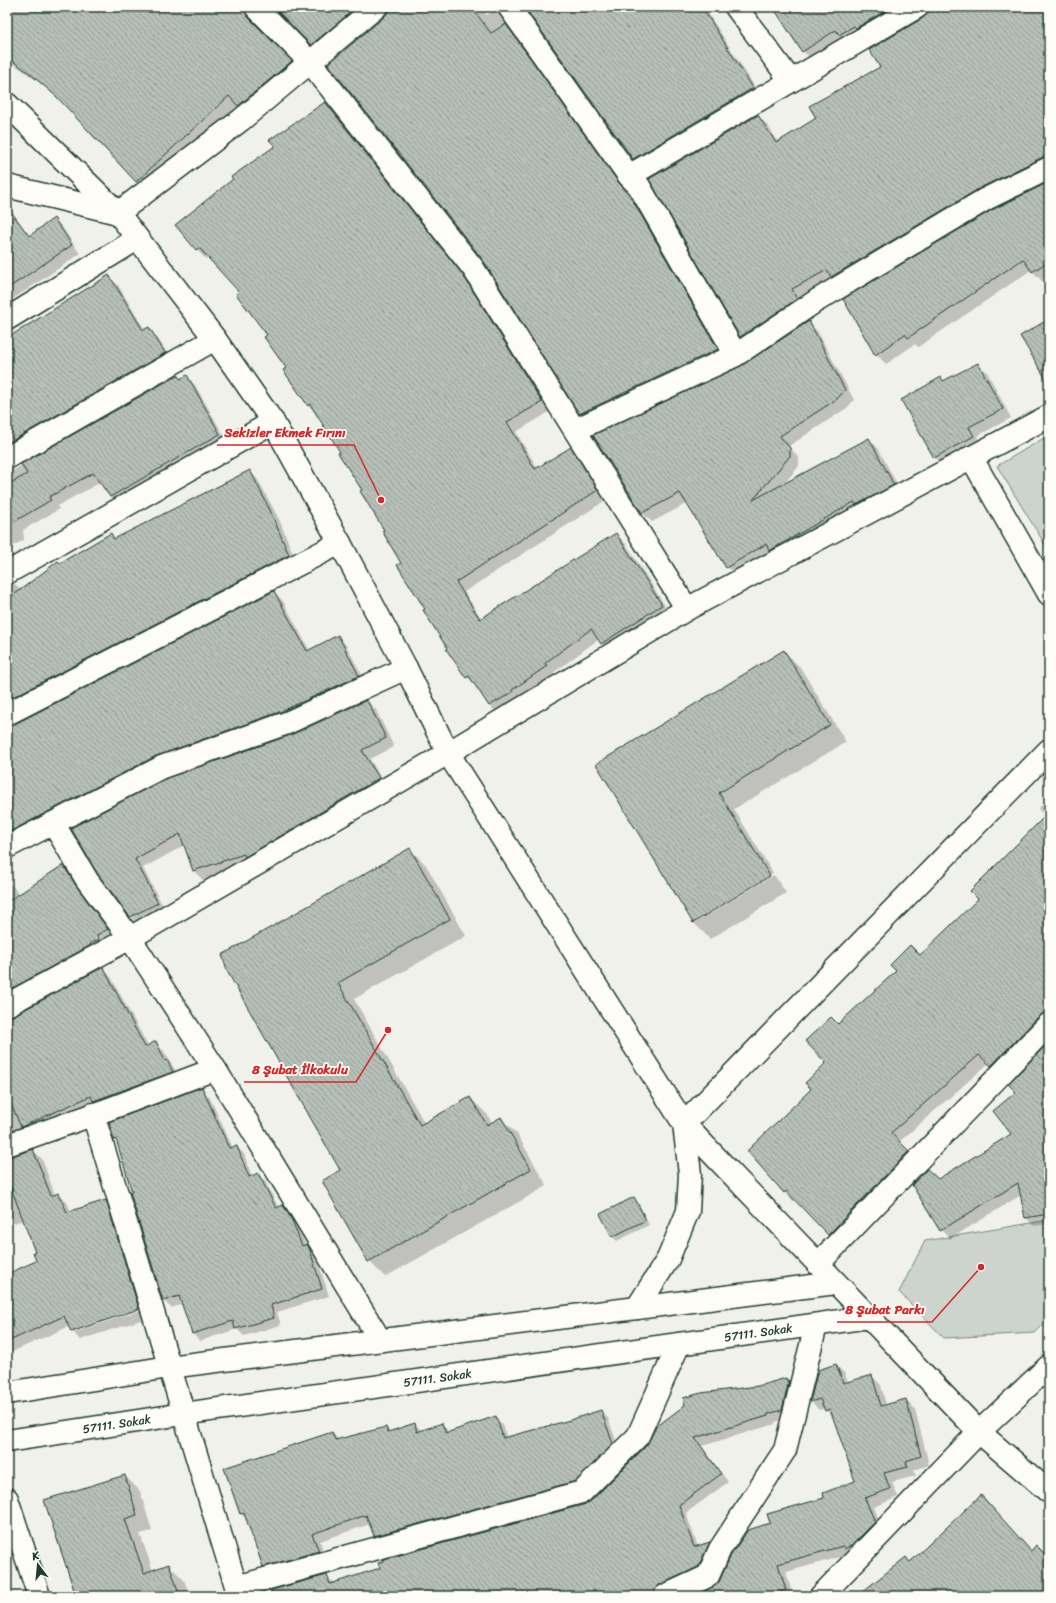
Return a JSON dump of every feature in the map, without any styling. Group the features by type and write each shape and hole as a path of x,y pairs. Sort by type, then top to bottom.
{"street":[{"path":"256,7 310,62 473,268 687,610"},
{"path":"118,213 241,120 376,7"},
{"path":"509,7 629,176 639,186 736,355"},
{"path":"736,7 792,81"},
{"path":"629,176 917,7"},
{"path":"7,104 118,213 215,339 272,422 340,543 406,668 448,753 684,1124 979,1432 1049,1492"},
{"path":"575,430 736,355 816,301 979,203 1049,168"},
{"path":"7,186 118,213"},
{"path":"7,319 137,239"},
{"path":"7,458 215,339"},
{"path":"7,1005 130,938 448,753 687,610 1049,416"},
{"path":"7,573 272,422"},
{"path":"971,457 1049,594"},
{"path":"7,714 340,543"},
{"path":"7,847 162,767 287,724 406,668"},
{"path":"684,1124 1049,750"},
{"path":"53,823 87,880 130,938 215,1069 380,1340"},
{"path":"818,1264 1049,1024"},
{"path":"7,1145 215,1069"},
{"path":"93,1114 237,1591 582,1492 638,1436 678,1344"},
{"path":"637,1308 668,1259 688,1211 690,1174 684,1124"},
{"path":"7,1392 169,1367 836,1283"},
{"name":"57111. Sokak","path":"7,1441 183,1414 869,1317"},
{"path":"665,1596 708,1576 720,1549 785,1450 816,1324"},
{"path":"821,1596 979,1432 1049,1366"},
{"path":"7,1498 39,1596"}],"shaded area":[{"path":"1049,435 1049,551 997,466"},
{"path":"1049,1220 1049,1319 1035,1333 944,1338 899,1292 925,1241"}],"building":[{"path":"7,7 244,7 247,16 292,61 238,106 229,96 136,182 56,96 28,72 7,57"},
{"path":"274,7 357,7 311,45"},
{"path":"388,7 471,7 491,33 506,24 619,183 629,194 718,349 579,414 483,260 328,64 384,17 388,12"},
{"path":"534,7 702,7 753,88 633,159 527,11"},
{"path":"773,7 892,7 856,28 854,26 839,35 836,30 802,52"},
{"path":"929,7 1049,7 1049,156 1043,157 980,188 831,277 827,270 792,289 797,299 740,337 649,179 758,115 776,143 816,118 809,106 880,67 869,50 923,18 928,13"},
{"path":"325,102 463,275 542,402 507,422 535,469 571,447 598,490 456,582 480,619 616,533 662,605 601,644 591,629 545,663 547,666 512,690 513,692 489,706 469,676 466,678 446,649 447,648 423,610 425,609 397,565 401,563 382,531 384,530 360,491 362,490 338,453 340,452 310,404 308,406 283,370 286,368 264,337 267,335 236,294 239,292 199,248 196,250 175,225 233,179 231,177 275,146 269,140"},
{"path":"1049,182 1049,261 1032,272 1023,259 908,338 905,334 875,355 843,299 992,210"},
{"path":"7,206 29,236 54,218 72,245 7,289"},
{"path":"109,275 143,330 149,327 165,353 8,443 7,338"},
{"path":"1049,319 1049,384 1020,336"},
{"path":"809,321 845,390 837,399 780,436 790,448 790,456 753,500 869,438 894,485 856,505 854,502 769,551 766,544 726,568 680,493 642,513 593,435 741,366"},
{"path":"978,363 1003,409 969,427 974,436 934,458 901,400 941,377 943,381"},
{"path":"178,375 180,379 187,375 220,434 110,497 93,473 49,497 51,500 7,526 7,485 27,474 21,464"},
{"path":"250,470 270,510 289,555 7,700 7,600 58,561 60,563 111,533 114,539"},
{"path":"274,591 307,651 338,635 359,676 282,711 156,756 7,833 7,726 13,725"},
{"path":"784,650 830,725 719,793 770,876 693,923 596,764"},
{"path":"367,700 386,738 362,750 379,778 245,857 244,854 193,871 180,834 135,859 158,903 130,917 97,873 71,828 167,778 291,735"},
{"path":"1049,812 1049,1012 1040,1015 991,1066 979,1055 891,1133 909,1151 828,1235 786,1191 784,1193 747,1151 811,1089 805,1083 826,1063 805,1041 831,1017 838,1024 896,971 890,965 910,945 920,955 978,899 970,891"},
{"path":"410,848 450,919 338,983 420,1125 470,1097 487,1125 501,1117 531,1169 368,1262 322,1181 340,1170 227,971 222,955"},
{"path":"63,865 77,887 108,929 97,935 99,940 90,943 91,945 7,991 7,902"},
{"path":"103,967 145,1047 156,1041 165,1061 167,1060 173,1072 93,1101 91,1096 21,1127 7,1095 7,1017 13,1016"},
{"path":"1049,1042 1049,1214 1025,1218 1018,1183 940,1231 912,1185 927,1169 938,1179 1011,1134 993,1111 1016,1092 1008,1084"},
{"path":"202,1087 229,1148 237,1146 249,1177 258,1173 276,1208 283,1205 292,1220 302,1246 307,1244 322,1289 271,1305 274,1318 235,1329 233,1321 192,1334 179,1296 163,1301 130,1192 132,1192 116,1139 114,1140 109,1122"},
{"path":"33,1149 51,1196 58,1193 67,1212 106,1200 139,1309 71,1332 64,1316 7,1342 7,1274 36,1261 33,1252 35,1252 7,1177 7,1158"},
{"path":"634,1197 646,1220 612,1237 600,1214"},
{"path":"836,1364 843,1383 872,1375 881,1406 906,1399 921,1456 906,1461 908,1467 884,1473 890,1489 865,1498 875,1522 851,1546 844,1549 843,1546 778,1564 786,1590 769,1596 695,1596 713,1587 719,1582 731,1555 748,1530 770,1523 767,1514 824,1498 823,1493 855,1481 830,1409 825,1411 820,1399 810,1402 818,1370"},
{"path":"786,1378 787,1381 789,1380 782,1410 768,1414 768,1416 695,1438 721,1474 679,1505 694,1547 710,1542 698,1567 659,1585 655,1589 653,1596 273,1596 271,1590 327,1575 330,1584 380,1568 378,1563 383,1561 382,1560 586,1504 591,1501 647,1445 656,1427 685,1405 683,1398 701,1393 758,1386"},
{"path":"601,1410 613,1444 576,1481 374,1536 366,1515 312,1534 319,1551 263,1567 244,1513 240,1514 224,1468 332,1432 335,1440 386,1427 388,1432 415,1423 417,1432 442,1423 446,1433 496,1416 503,1438"},
{"path":"125,1475 137,1515 125,1519 144,1573 169,1564 180,1596 76,1596 44,1500"},
{"path":"981,1495 1031,1551 1036,1545 1049,1558 1049,1596 857,1596 906,1557 910,1562"}],"place":[{"name":"Sekizler Ekmek Fırını","path":"381,500"},
{"name":"8 Şubat İlkokulu","path":"388,1030"},
{"name":"8 Şubat Parkı","path":"981,1267"}]}
